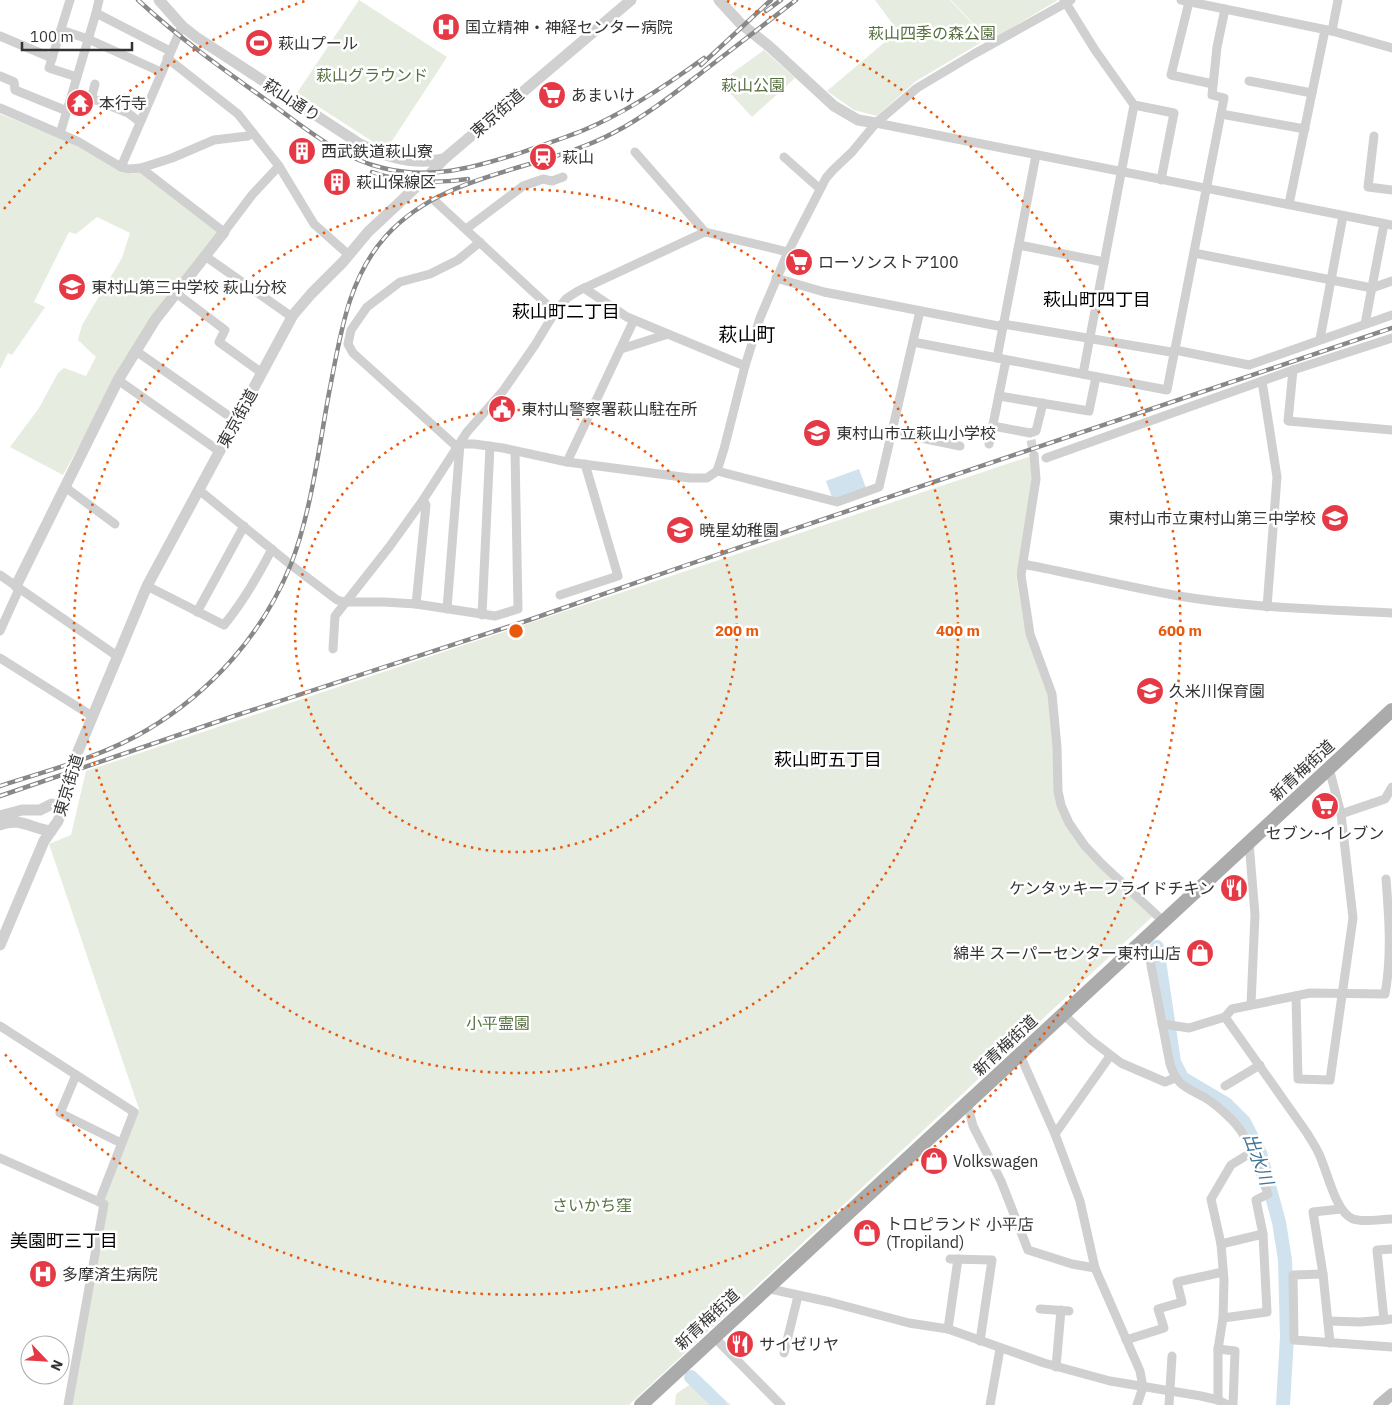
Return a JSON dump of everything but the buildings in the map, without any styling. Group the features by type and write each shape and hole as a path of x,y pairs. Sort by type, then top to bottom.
{"main road":[{"name":"新青梅街道","path":"641,1405 1392,710"},
{"path":"1379,1405 1392,1398"}],"street":[{"path":"70,0 49,68 77,77"},
{"path":"60,134 100,0"},
{"name":"萩山通り","path":"159,0 182,26 229,59 360,144 387,156 429,161 444,159"},
{"name":"東京街道","path":"0,945 44,841 58,821 71,771 147,586 292,318 310,294 349,255 368,232 444,159 631,0"},
{"path":"720,0 740,23 834,106 858,120 1388,224 1365,324"},
{"path":"1289,204 1312,93 1338,0"},
{"path":"480,242 458,260 430,274 400,282 367,307 352,330 348,344 353,353 458,446 474,444 490,446 567,462 690,478 708,478 717,471 727,441 745,366 776,278 820,190 833,170 852,152 876,123 917,88 1067,1 1095,50 1134,105 1174,113 1161,180"},
{"path":"1213,84 1171,75 1185,1 1228,6 1392,48"},
{"path":"913,342 1167,390 1224,98 1212,95 1217,47 1228,6"},
{"path":"96,13 168,54 238,114 279,166 314,224 349,255"},
{"path":"122,167 168,54 182,26"},
{"path":"61,30 88,39 161,72"},
{"path":"0,36 52,58"},
{"path":"0,76 14,82 15,90 67,111"},
{"path":"1249,81 1312,93"},
{"path":"95,84 91,101 128,113 140,122"},
{"path":"1083,374 1134,105"},
{"path":"0,108 79,142 122,167 129,169 141,168 172,158 214,140 248,136 254,133"},
{"path":"1221,114 1305,129"},
{"path":"1374,136 1368,187 1392,190"},
{"path":"635,152 705,232 788,252"},
{"path":"989,444 999,396 1003,324 1020,245 1036,155"},
{"path":"784,157 820,190"},
{"path":"0,631 65,487 118,380 155,320 252,195 279,166"},
{"path":"141,168 224,232"},
{"path":"466,229 523,186 543,179 552,181 563,177"},
{"path":"436,202 555,312"},
{"path":"1320,339 1343,216"},
{"path":"333,649 335,616 390,546 423,500 467,432 503,391 555,312 567,298 584,288 705,232"},
{"path":"1020,245 1104,262"},
{"path":"1194,253 1372,288 1392,281"},
{"path":"205,256 292,318"},
{"path":"776,278 824,292 998,326 1003,324 1090,337 1170,352 1175,350 1249,365 1392,315"},
{"path":"584,288 634,320 745,366"},
{"path":"176,293 225,330 220,342 262,373"},
{"path":"717,471 837,502 879,487 920,311"},
{"path":"567,462 634,320"},
{"path":"621,349 668,334"},
{"path":"1046,458 1293,370 1392,338"},
{"path":"136,351 236,421"},
{"path":"1293,370 1288,421 1392,430"},
{"path":"999,396 1089,410 1096,377"},
{"path":"118,380 219,451"},
{"path":"1262,381 1277,477 1267,607"},
{"path":"993,426 1030,437 1036,431 1043,403"},
{"path":"892,432 960,446"},
{"path":"447,610 458,446"},
{"path":"482,615 490,446"},
{"path":"199,490 337,600 345,602 416,604 495,616 518,610 515,451"},
{"path":"1034,454 1036,479 1021,575 1030,634 1052,694 1058,791 1061,805 1069,823 1085,846 1163,920"},
{"path":"560,595 618,576 585,464"},
{"path":"65,487 115,524"},
{"path":"416,604 426,505 423,500"},
{"path":"198,612 244,526"},
{"path":"147,586 224,625 239,607 253,585 272,548"},
{"path":"1023,564 1180,596 1267,607 1392,613"},
{"path":"0,576 117,656"},
{"path":"0,658 92,716"},
{"path":"1296,996 1298,1079 1330,1080 1353,918 1340,814 1329,768"},
{"path":"1340,814 1385,799 1392,787"},
{"path":"0,816 22,810 40,810 52,804 63,807"},
{"path":"0,825 14,821 37,829 51,831"},
{"path":"1249,842 1255,915 1252,1004"},
{"path":"1163,1024 1189,1028 1225,1016 1232,1009 1310,993 1385,994 1388,976 1389,922 1386,879"},
{"path":"1139,944 1149,955 1170,1064 1176,1078 1183,1086 1204,1097 1232,1119 1240,1128 1252,1152 1268,1194 1256,1200 1263,1234 1268,1312 1223,1318"},
{"path":"1064,1014 1110,1056 1121,1063 1165,1082 1176,1078"},
{"path":"1225,1016 1319,1153 1341,1209 1352,1218 1368,1220 1392,1219"},
{"path":"0,1026 134,1112 99,1202"},
{"path":"1020,1055 1056,1134 1080,1201 1095,1268 1140,1371 1143,1387 1137,1405"},
{"path":"1056,1134 1110,1056"},
{"path":"1225,1086 1260,1065"},
{"path":"76,1075 60,1113 121,1143"},
{"path":"967,1102 973,1126 1000,1181 1028,1250 1072,1264 1095,1268"},
{"path":"1218,1400 1218,1349 1223,1318 1223,1272 1221,1244 1210,1199 1231,1165 1252,1152"},
{"path":"0,1158 104,1204 68,1405"},
{"path":"1330,1342 1323,1274 1313,1212 1341,1209"},
{"path":"1221,1244 1263,1234"},
{"path":"1328,1321 1360,1322 1388,1320 1377,1250 1392,1249"},
{"path":"948,1329 954,1259 992,1260 980,1341"},
{"path":"1126,1340 1164,1328 1158,1309 1182,1302 1177,1282 1223,1272"},
{"path":"1323,1274 1293,1275 1294,1340 1392,1347"},
{"path":"766,1288 830,1302 909,1323 948,1329 1000,1349 1110,1382 1171,1392 1200,1401 1218,1400 1228,1405"},
{"path":"784,1353 798,1296"},
{"path":"1040,1309 1065,1311 1063,1340 1056,1367"},
{"path":"714,1338 781,1405"},
{"path":"990,1405 1000,1349"},
{"path":"1218,1349 1236,1351 1233,1405"},
{"path":"1169,1405 1172,1356"}],"green space":[{"name":"萩山グラウンド","path":"359,0 447,57 386,150 297,93"},
{"name":"萩山四季の森公園","path":"875,0 950,0 987,39 916,81 877,116 854,110 827,91 898,31"},
{"path":"951,0 1058,0 990,41"},
{"name":"萩山公園","path":"764,50 795,78 752,117 720,82"},
{"path":"0,114 80,146 130,174 144,172 218,232 142,331 63,475 10,447 39,408 58,373 64,368 86,376 96,357 78,340 82,325 122,258 130,233 97,217 76,234 69,232 34,302 45,307 12,355 8,353 0,369"},
{"name":"小平霊園","path":"1031,456 1034,479 1022,555 1016,575 1026,636 1050,695 1066,822 1153,916 629,1405 72,1405 100,1199 139,1109 49,844 71,835 86,771"},
{"path":"698,1379 731,1405 675,1405 676,1394"}],"water":[{"path":"859,469 866,488 833,500 826,481"}],"waterway":[{"name":"出水川","path":"1157,947 1174,1062 1182,1078 1226,1104 1244,1122 1260,1153 1279,1222 1285,1260 1287,1337 1283,1405"},
{"path":"691,1377 720,1405"}],"tunnel":[{"path":"1031,440 1034,455"}],"railway":[{"path":"138,0 202,53 323,141 367,163 383,168 417,173 451,171 484,164 584,130 631,106 704,58"},
{"path":"701,65 771,0"},
{"path":"766,11 781,0"},
{"path":"0,786 94,755 130,740 147,730 193,698 232,659 250,637 266,614 279,590 298,544 314,480 337,351 347,310 362,271 386,236 410,214 437,198 465,185 556,156 615,132 672,95 796,0"},
{"path":"372,172 419,182 468,179"},
{"path":"0,796 234,716 529,620 1392,328"}],"place":[{"name":"国立精神・神経センター病院","path":"446,27"},
{"name":"萩山プール","path":"259,43"},
{"name":"あまいけ","path":"552,95"},
{"name":"本行寺","path":"80,103"},
{"name":"西武鉄道萩山寮","path":"302,151"},
{"name":"萩山","path":"543,157"},
{"name":"萩山保線区","path":"337,182"},
{"name":"ローソンストア100","path":"799,262"},
{"name":"東村山第三中学校 萩山分校","path":"72,287"},
{"name":"東村山警察署萩山駐在所","path":"502,409"},
{"name":"東村山市立萩山小学校","path":"817,433"},
{"name":"東村山市立東村山第三中学校","path":"1335,518"},
{"name":"暁星幼稚園","path":"680,530"},
{"name":"久米川保育園","path":"1150,691"},
{"name":"セブン-イレブン","path":"1325,806"},
{"name":"ケンタッキーフライドチキン","path":"1234,888"},
{"name":"綿半 スーパーセンター東村山店","path":"1200,953"},
{"name":"Volkswagen","path":"934,1161"},
{"name":"トロピランド 小平店 (Tropiland)","path":"867,1233"},
{"name":"多摩済生病院","path":"43,1274"},
{"name":"サイゼリヤ","path":"740,1344"}],"district":[{"name":"萩山町四丁目","path":"1097,300"},
{"name":"萩山町二丁目","path":"566,312"},
{"name":"萩山町","path":"747,334"},
{"name":"萩山町五丁目","path":"828,760"},
{"name":"美園町三丁目","path":"64,1241"}],"park label":[{"name":"さいかち窪","path":"592,1205"}]}
